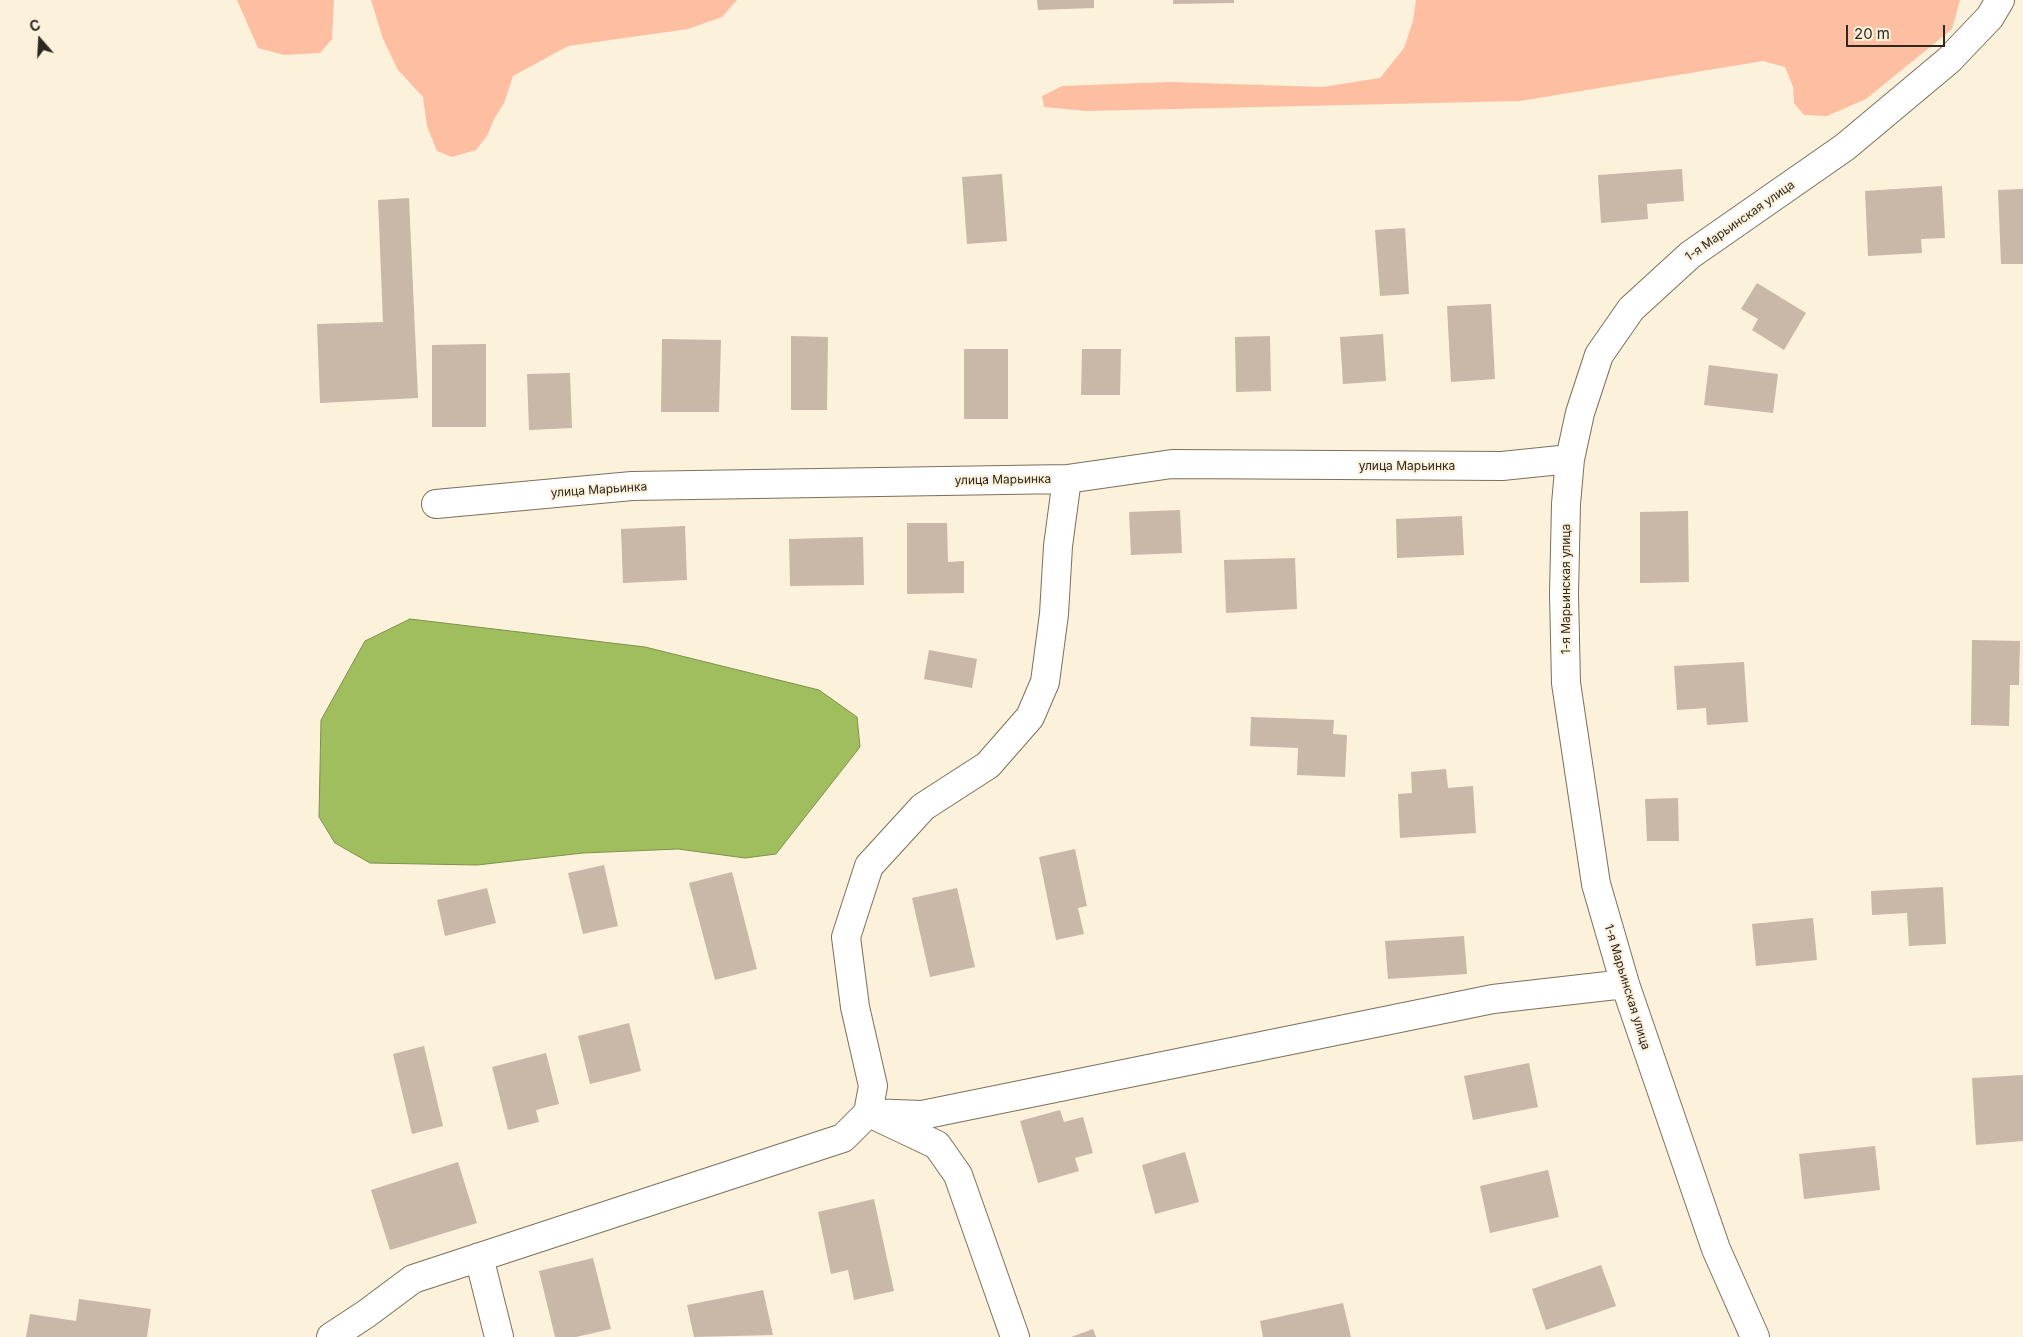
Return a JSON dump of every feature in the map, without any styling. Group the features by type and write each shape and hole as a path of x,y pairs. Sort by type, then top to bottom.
{"street":[{"name":"1-я Марьинская улица","path":"1755,1337 1716,1249 1625,984 1596,884 1566,683 1564,584 1566,504 1570,459 1580,413 1598,354 1631,309 1690,255 1845,147 1949,60 1990,17 2000,0"},
{"name":"улица Марьинка","path":"436,504 632,486 1067,479 1172,464 1502,466 1570,459"},
{"path":"331,1337 366,1314 413,1278 843,1138 868,1113 873,1086 855,1008 846,936 869,866 923,807 988,764 1030,717 1044,682 1054,614 1058,546 1067,479"},
{"path":"868,1113 922,1116 1492,999 1625,984"},
{"path":"868,1113 937,1145 958,1175 1015,1337"},
{"path":"479,1257 499,1337"}],"shaded area":[{"path":"237,0 334,0 332,39 320,53 284,55 258,48"},
{"path":"371,0 737,0 722,17 688,29 568,46 513,76 504,103 494,119 487,136 476,150 452,157 437,151 427,126 423,97 398,70 383,39"},
{"path":"1416,0 1960,0 1952,29 1866,99 1827,116 1804,115 1794,103 1793,87 1785,67 1763,61 1520,101 1086,111 1044,107 1042,96 1062,86 1169,82 1322,87 1380,78 1404,48 1413,21"},
{"path":"410,619 645,647 819,690 857,717 860,747 776,854 745,858 678,849 583,853 477,865 370,863 335,843 319,817 321,720 365,641"}],"building":[{"path":"1037,0 1094,0 1094,8 1038,10"},
{"path":"1173,0 1234,0 1234,3 1173,4"},
{"path":"1682,169 1684,201 1647,204 1648,219 1601,223 1598,175"},
{"path":"1002,174 1007,241 967,244 962,177"},
{"path":"1942,186 1945,238 1921,239 1922,253 1868,256 1865,191"},
{"path":"2023,189 2023,264 2001,264 1998,190"},
{"path":"409,198 418,398 320,403 317,324 383,322 378,200"},
{"path":"1405,228 1409,294 1380,296 1375,230"},
{"path":"1757,283 1806,313 1784,350 1752,330 1758,319 1741,309"},
{"path":"1491,304 1495,379 1451,382 1447,306"},
{"path":"1383,334 1386,381 1343,384 1340,337"},
{"path":"791,336 828,337 827,410 791,410"},
{"path":"1270,336 1271,391 1236,392 1235,337"},
{"path":"662,339 721,340 719,412 661,412"},
{"path":"486,344 486,427 432,427 432,345"},
{"path":"964,349 1008,349 1008,419 964,419"},
{"path":"1082,349 1121,349 1120,395 1081,395"},
{"path":"1709,365 1778,374 1773,413 1704,405"},
{"path":"570,373 572,428 529,430 527,374"},
{"path":"1180,510 1182,553 1131,555 1129,512"},
{"path":"1688,511 1689,582 1640,583 1640,512"},
{"path":"1462,516 1464,555 1397,558 1396,519"},
{"path":"907,523 947,523 948,562 964,561 964,593 907,594"},
{"path":"685,526 687,580 623,583 621,529"},
{"path":"863,537 864,585 790,586 789,539"},
{"path":"1295,558 1297,609 1226,613 1224,560"},
{"path":"1972,640 2020,641 2019,685 2010,685 2009,726 1971,725"},
{"path":"929,650 977,659 972,688 924,679"},
{"path":"1744,662 1748,722 1707,725 1706,708 1677,710 1674,666"},
{"path":"1251,717 1334,720 1333,734 1347,735 1345,777 1297,775 1298,748 1250,746"},
{"path":"1446,769 1448,788 1473,786 1476,833 1400,838 1398,794 1412,793 1411,772"},
{"path":"1678,798 1679,841 1647,841 1645,799"},
{"path":"1075,849 1087,906 1078,908 1084,934 1056,940 1039,857"},
{"path":"604,865 618,926 583,934 568,873"},
{"path":"732,872 757,969 715,980 689,883"},
{"path":"1943,887 1946,944 1909,946 1907,913 1872,915 1871,891"},
{"path":"487,888 496,923 445,936 437,900"},
{"path":"957,888 975,967 930,977 912,898"},
{"path":"1813,918 1817,960 1756,966 1752,924"},
{"path":"1464,936 1467,974 1388,979 1385,941"},
{"path":"629,1023 641,1071 590,1084 578,1036"},
{"path":"424,1046 443,1126 412,1134 393,1054"},
{"path":"546,1053 559,1104 536,1110 539,1122 508,1130 492,1067"},
{"path":"1529,1063 1538,1107 1473,1120 1464,1076"},
{"path":"2023,1075 2023,1141 1976,1145 1972,1078"},
{"path":"1060,1110 1064,1122 1083,1117 1093,1153 1075,1158 1079,1171 1038,1183 1020,1121"},
{"path":"1875,1146 1880,1190 1804,1199 1799,1154"},
{"path":"1185,1152 1199,1202 1155,1214 1142,1165"},
{"path":"458,1162 477,1223 390,1250 371,1190"},
{"path":"1548,1170 1559,1217 1490,1233 1480,1186"},
{"path":"874,1199 894,1291 854,1300 848,1270 831,1274 818,1212"},
{"path":"593,1258 611,1329 576,1337 555,1337 539,1271"},
{"path":"1601,1265 1616,1306 1546,1330 1532,1289"},
{"path":"763,1290 773,1335 694,1337 687,1305"},
{"path":"79,1299 151,1309 147,1337 26,1337 30,1314 76,1321"},
{"path":"1343,1303 1351,1337 1263,1337 1260,1321"},
{"path":"1093,1329 1096,1337 1071,1337"}]}
